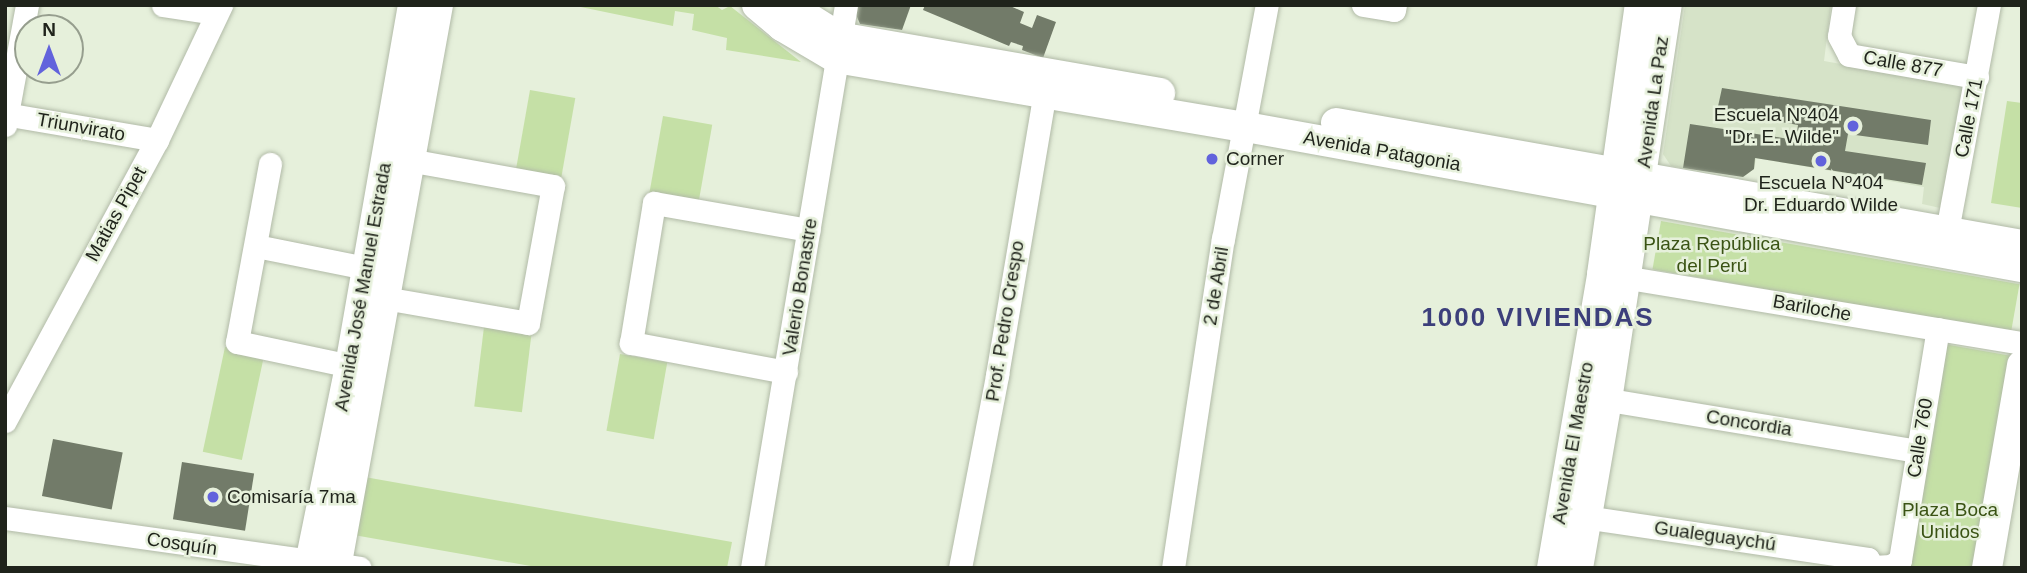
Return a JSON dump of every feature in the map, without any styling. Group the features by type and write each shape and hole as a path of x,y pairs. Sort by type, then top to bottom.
{"main road":[{"name":"Avenida José Manuel Estrada","path":"330,566 350,366 413,5"},
{"name":"Avenida José Manuel Estrada","path":"330,566 439,5"},
{"name":"Avenida Patagonia","path":"757,5 782,26 838,48 1627,185 2022,267"},
{"name":"Avenida Patagonia","path":"788,5 838,48"},
{"name":"Avenida La Paz","path":"1627,185 1640,5"},
{"name":"Avenida La Paz","path":"1627,185 1667,5"},
{"name":"Avenida Patagonia","path":"1627,185 1947,231 2022,245"},
{"name":"Avenida El Maestro","path":"1552,568 1574,515 1627,185"},
{"path":"2008,568 2022,365"},
{"path":"1987,568 2016,470"},
{"name":"Avenida El Maestro","path":"1574,515 1578,568"}],"street":[{"path":"6,118 27,5"},
{"path":"163,5 218,9"},
{"name":"Valerio Bonastre","path":"752,568 846,5"},
{"name":"2 de Abril","path":"1174,568 1223,239 1267,5"},
{"path":"1363,5 1394,10 1395,5"},
{"name":"Calle 877","path":"1844,5 1839,36 1850,55 1977,78"},
{"name":"Calle 171","path":"1947,231 1989,5"},
{"name":"Matias Pipet","path":"5,421 15,381 157,140 218,9"},
{"name":"Prof. Pedro Crespo","path":"960,568 1046,84"},
{"name":"Triunvirato","path":"6,118 157,140"},
{"path":"384,298 528,323 553,186 410,160"},
{"path":"270,164 237,342 350,366"},
{"path":"786,372 631,343 654,203 809,230"},
{"path":"256,246 366,268"},
{"name":"Bariloche","path":"1614,275 2022,343"},
{"name":"Calle 760","path":"1871,565 1891,566 1900,560 1938,329"},
{"name":"Concordia","path":"1594,398 1918,451"},
{"name":"Gualeguaychú","path":"1574,515 1871,565"},
{"name":"Cosquín","path":"5,518 330,566"}],"shaded area":[{"name":"Escuela Nº404 \"Dr. E. Wilde\"","path":"1685,5 1831,5 1824,61 1965,86 1945,209 1922,204 1924,187 1756,158 1754,169 1743,177 1671,166 1663,154"}],"green space":[{"path":"571,5 715,5 722,10 730,6 801,62 726,50 727,38 692,30 694,14 675,11 673,26"},
{"path":"530,90 575,98 561,177 516,169"},
{"path":"2007,101 2022,103 2022,208 1991,203"},
{"path":"663,116 712,125 698,204 649,196"},
{"name":"Plaza República del Perú","path":"1661,221 2019,284 2011,332 1652,269"},
{"path":"484,327 532,333 522,412 474,406"},
{"name":"Plaza Boca Unidos","path":"1944,344 2012,356 1975,568 1905,568"},
{"path":"225,347 264,355 242,460 203,452"},
{"path":"620,354 667,362 654,439 606,431"},
{"path":"359,476 732,542 727,568 542,568 348,534"}],"building":[{"path":"852,5 911,5 902,30 860,24"},
{"path":"925,5 1008,5 1024,12 1020,23 1032,28 1037,15 1056,22 1043,58 1022,50 1023,46 1011,42 1009,46 923,10"},
{"path":"1722,88 1931,120 1928,145 1848,134 1845,151 1926,163 1922,185 1755,158 1754,169 1743,177 1683,168 1690,124 1796,140 1798,125 1717,111"},
{"path":"53,439 123,453 112,509 42,496"},
{"name":"Comisaría 7ma","path":"182,462 254,473 245,531 173,519"}],"place":[{"name":"Escuela Nº404 \"Dr. E. Wilde\"","path":"1853,126"},
{"name":"Corner","path":"1212,159"},
{"name":"Escuela Nº404 Dr. Eduardo Wilde","path":"1821,161"},
{"name":"Comisaría 7ma","path":"213,497"}],"district":[{"name":"1000 VIVIENDAS","path":"1538,318"}]}
